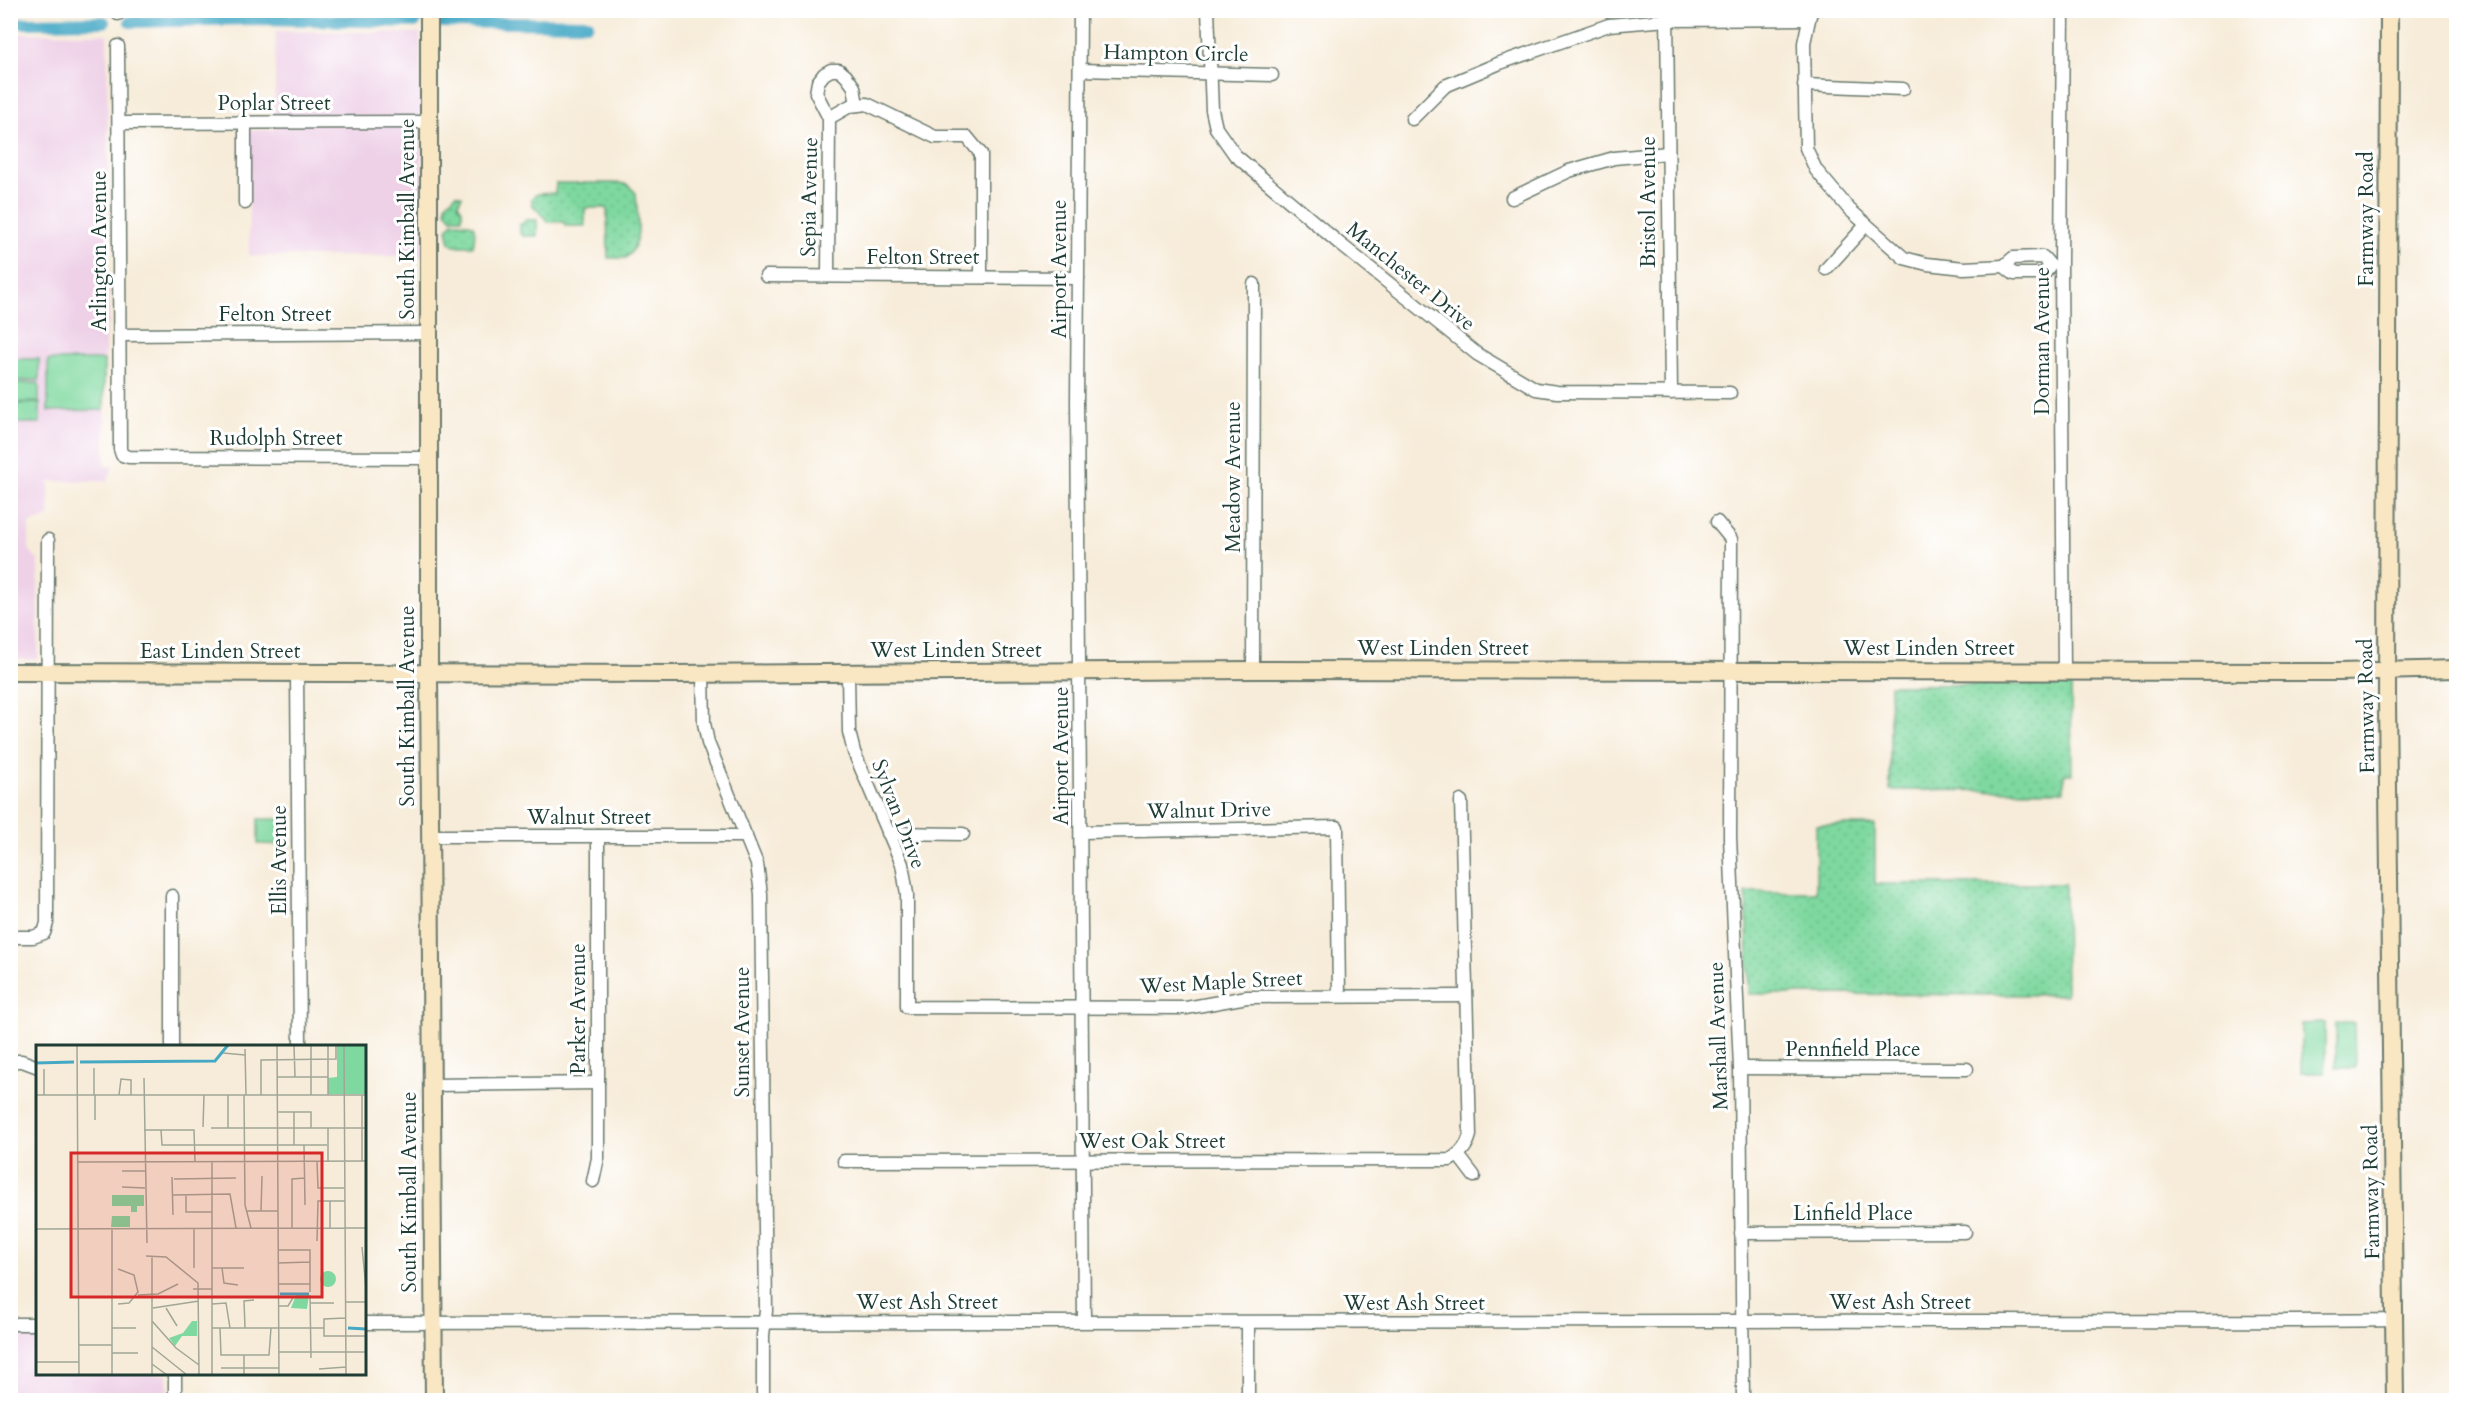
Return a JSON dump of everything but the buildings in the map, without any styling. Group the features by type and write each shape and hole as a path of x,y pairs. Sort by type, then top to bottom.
{"street":[{"name":"South Kimball Avenue","path":"429,10 429,673 434,1401"},
{"name":"Airport Avenue","path":"1080,10 1078,278 1084,1321"},
{"name":"Manchester Drive","path":"1208,10 1212,110 1216,128 1235,155 1340,244 1478,354 1536,389 1557,392 1730,393"},
{"name":"Dorman Avenue","path":"2063,10 2056,265 2064,671"},
{"name":"Farmway Road","path":"2389,10 2387,671 2395,1401"},
{"path":"1412,119 1445,86 1500,63 1609,25 1667,15 1811,15 1804,43 1806,148 1816,170 1849,209 1904,258 1927,264 1964,268 2004,266 2013,258 2043,257 2056,265"},
{"name":"Bristol Avenue","path":"1667,15 1671,393"},
{"name":"Arlington Avenue","path":"118,46 120,449 123,455"},
{"path":"857,105 854,87 846,76 838,70 831,70 824,74 818,82 816,93 829,118 850,106 867,104 935,137 967,137 981,154 981,277"},
{"name":"Hampton Circle","path":"1080,70 1272,75"},
{"path":"1804,85 1903,89"},
{"name":"Sepia Avenue","path":"828,276 829,118"},
{"name":"Poplar Street","path":"119,123 430,122"},
{"path":"245,123 245,203"},
{"path":"1512,198 1569,171 1614,158 1668,153"},
{"path":"1826,269 1866,225"},
{"name":"Felton Street","path":"766,276 1078,278"},
{"name":"Meadow Avenue","path":"1253,670 1254,284"},
{"name":"Felton Street","path":"120,334 430,333"},
{"name":"Rudolph Street","path":"123,455 140,457 429,458"},
{"name":"Marshall Avenue","path":"1717,522 1731,539 1730,837 1740,1068 1743,1401"},
{"path":"10,936 33,937 44,933 47,923 48,540"},
{"name":"West Linden Street","path":"429,673 1253,670 2387,671 2457,669"},
{"name":"East Linden Street","path":"10,672 429,673"},
{"name":"Ellis Avenue","path":"297,673 300,1045"},
{"name":"Sunset Avenue","path":"703,673 708,743 757,864 761,894 766,1311 763,1401"},
{"name":"Sylvan Drive","path":"848,673 849,732 854,752 902,864 907,894 907,1007"},
{"path":"1461,801 1470,1135 1465,1148 1458,1155 1474,1176"},
{"name":"Walnut Drive","path":"1081,832 1337,827 1339,996"},
{"path":"888,834 963,834"},
{"name":"Walnut Street","path":"431,836 746,836"},
{"name":"Parker Avenue","path":"593,1181 598,1158 598,836"},
{"path":"172,896 172,1045"},
{"name":"West Maple Street","path":"907,1007 1186,1008 1247,997 1465,996"},
{"path":"10,1060 22,1061 36,1066"},
{"name":"Pennfield Place","path":"1740,1068 1967,1069"},
{"path":"431,1086 598,1083"},
{"name":"West Oak Street","path":"844,1161 1450,1160 1458,1155"},
{"name":"Linfield Place","path":"1741,1233 1965,1232"},
{"name":"West Ash Street","path":"366,1323 2394,1320"},
{"path":"1248,1323 1248,1401"},
{"path":"10,1324 36,1324"},
{"path":"175,1375 175,1401"}],"shaded area":[{"path":"276,31 420,33 423,256 249,256 249,130 274,130"},
{"path":"11,33 107,34 109,325 105,326 105,466 113,466 108,481 49,481 49,517 29,524 29,549 38,561 38,659 11,659"},
{"path":"11,1332 36,1332 36,1375 167,1375 168,1400 11,1400"}],"green space":[{"path":"556,183 621,183 628,185 636,193 638,219 637,236 632,252 626,258 608,258 607,208 585,208 585,226 565,226 564,222 548,222 532,204 532,198 537,194 555,193"},
{"path":"456,194 462,196 458,204 462,210 462,218 452,218 446,211 446,204"},
{"path":"525,220 537,220 537,236 523,236 520,233 520,224 523,224"},
{"path":"453,222 473,226 475,233 473,246 454,246 450,243 447,229"},
{"path":"10,359 39,359 39,380 11,381"},
{"path":"48,360 104,360 104,410 48,411"},
{"path":"11,383 39,383 39,402 11,403"},
{"path":"40,403 40,423 11,423 11,404"},
{"path":"2071,684 2072,774 2064,774 2064,791 1890,790 1890,685"},
{"path":"258,819 288,819 288,845 258,844"},
{"path":"1816,825 1875,825 1875,884 2065,884 2066,995 1749,994 1746,892 1816,892"},
{"path":"2325,1023 2325,1073 2301,1073 2301,1024"},
{"path":"2336,1023 2354,1023 2355,1068 2336,1068"}],"waterway":[{"path":"130,22 255,19 415,22"},
{"path":"23,23 104,22"},
{"path":"437,22 588,24"}]}
